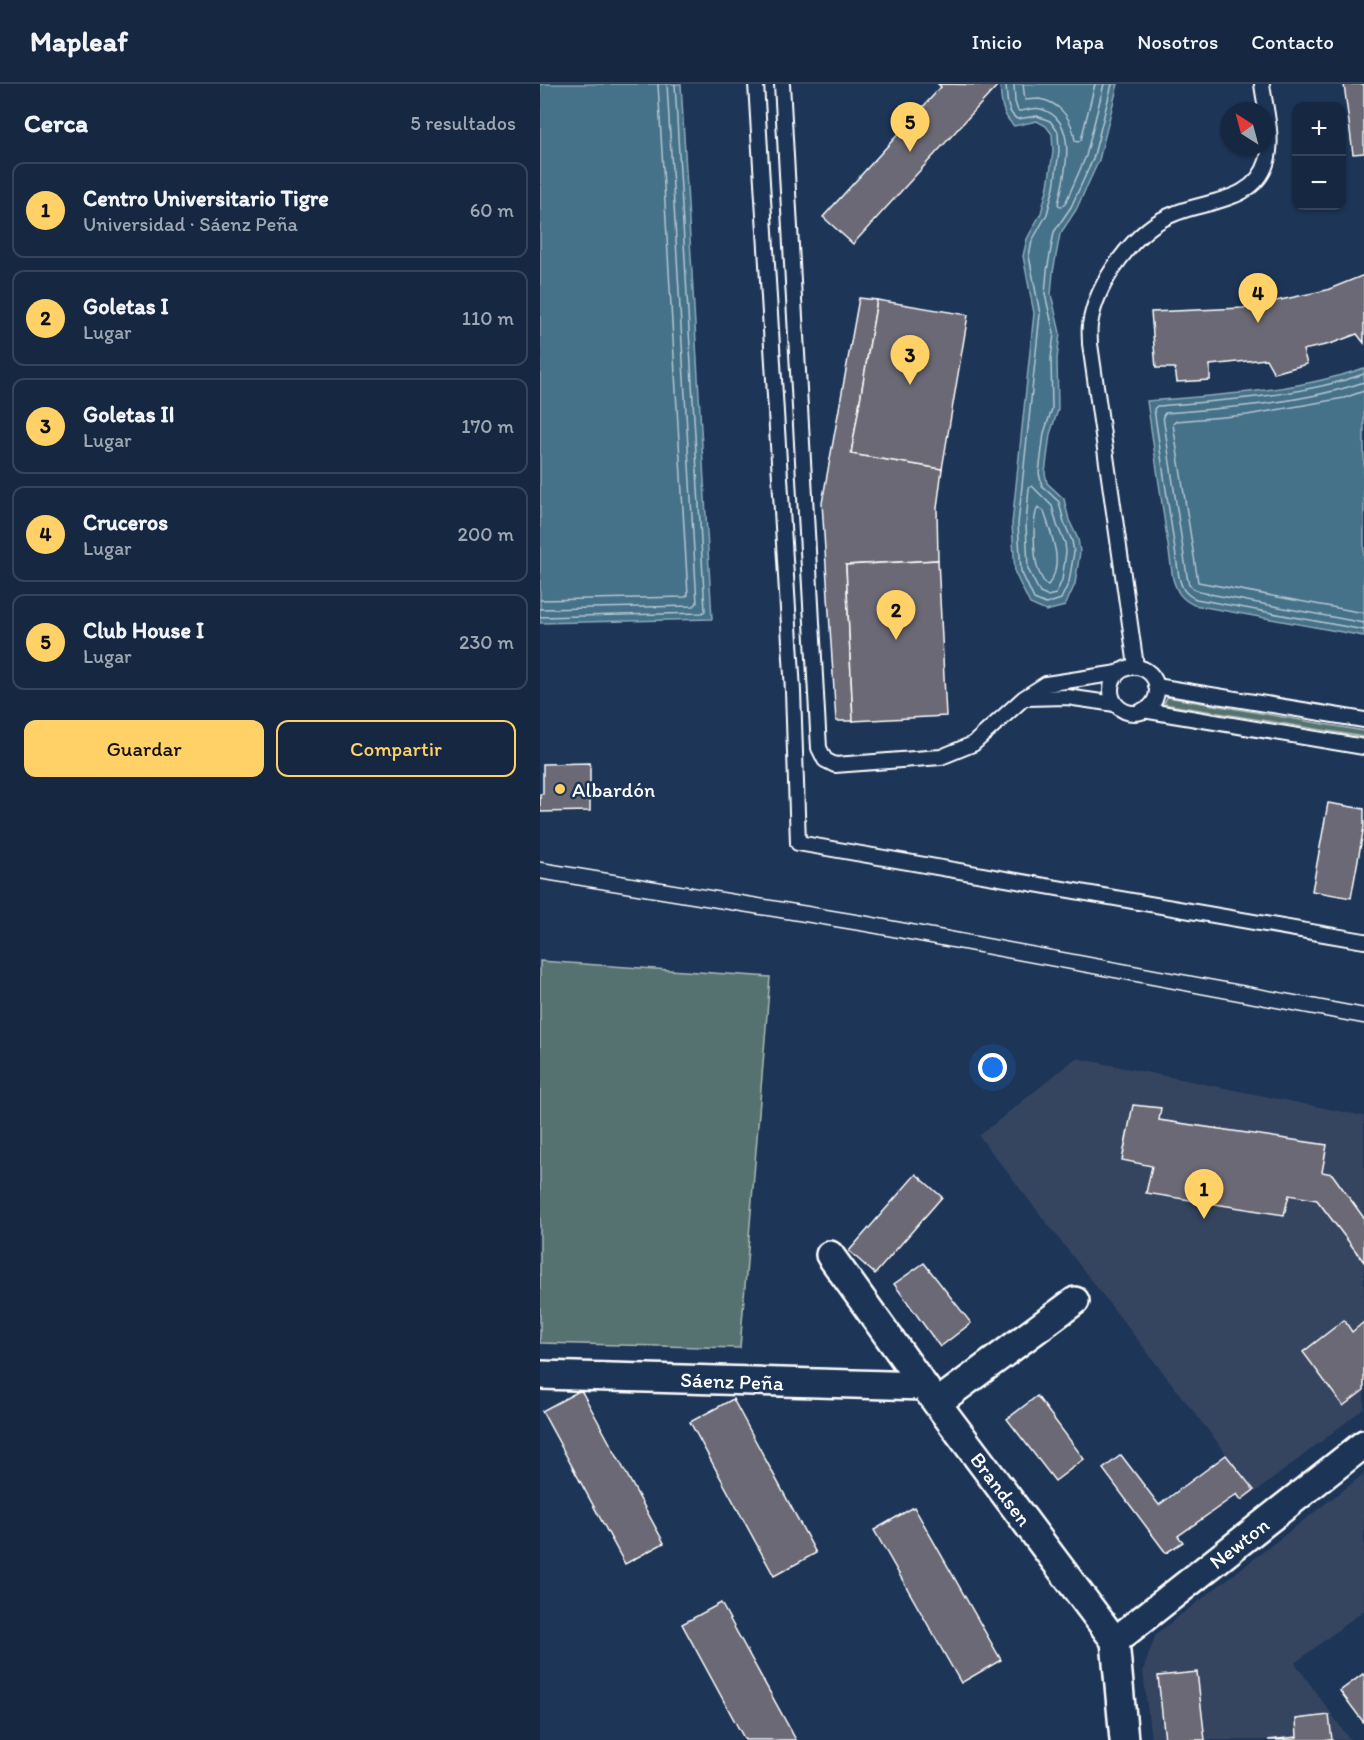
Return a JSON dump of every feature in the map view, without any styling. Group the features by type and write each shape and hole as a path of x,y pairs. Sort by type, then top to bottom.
{"street":[{"name":"Brandsen","path":"830,1255 930,1394 1115,1641"},
{"path":"930,1394 1075,1301"},
{"name":"Sáenz Peña","path":"540,1376 930,1394"},
{"name":"Newton","path":"1115,1641 1364,1444"},
{"path":"1115,1641 1124,1740"}],"lane":[{"path":"756,84 793,692 798,843 1364,941"},
{"path":"782,84 819,748 825,760 835,765 941,757 974,744 1024,698 1046,684 1118,673 1128,667 1136,666 1149,673 1156,686 1154,700 1143,710"},
{"path":"1136,666 1090,344 1090,325 1112,271 1121,256 1146,230 1177,212 1240,193 1258,178 1266,164 1269,143 1262,84"},
{"path":"1115,704 1111,689 1112,682 1118,673"},
{"path":"1156,686 1364,720"},
{"path":"1024,698 1067,697 1115,704 1128,712 1143,710 1364,747"}],"shaded area":[{"path":"1076,1058 1364,1116 1364,1408 1256,1492 979,1136"},
{"path":"1364,1474 1364,1610 1295,1663 1350,1740 1151,1740 1143,1670 1156,1634"}],"green space":[{"path":"1167,697 1364,731 1364,737 1164,704"},
{"path":"540,961 770,977 740,1348 540,1343"}],"water":[{"path":"540,84 681,84 712,619 540,623"},
{"path":"1000,84 1118,84 1099,160 1076,210 1060,234 1053,272 1051,294 1060,333 1057,359 1058,410 1050,434 1045,473 1047,483 1064,499 1069,520 1078,539 1080,552 1075,584 1065,606 1046,611 1030,604 1015,573 1012,524 1034,313 1023,256 1027,239 1041,213 1048,186 1053,152 1052,134 1046,126 1037,121 1014,126 1004,112"},
{"path":"1364,368 1364,636 1194,605 1183,598 1173,579 1147,401 1284,387"}],"building":[{"path":"938,84 998,85 853,244 823,217 941,87"},
{"path":"1344,84 1364,84 1364,153 1353,154"},
{"path":"1364,275 1364,343 1357,334 1330,344 1303,350 1307,364 1274,373 1266,359 1210,365 1210,380 1177,382 1175,368 1156,368 1151,312 1243,308 1327,290"},
{"path":"859,298 877,300 851,454 942,469 937,508 938,560 846,565 853,721 836,721 822,503"},
{"path":"877,300 968,315 942,469 851,454"},
{"path":"938,560 946,716 853,721 846,565"},
{"path":"590,763 590,811 540,812 540,794 543,794 543,764"},
{"path":"1328,803 1364,809 1364,827 1351,898 1312,891"},
{"path":"1133,1105 1161,1108 1159,1120 1327,1145 1322,1172 1332,1174 1364,1218 1364,1262 1317,1200 1289,1195 1284,1215 1146,1193 1152,1166 1122,1160"},
{"path":"916,1174 942,1197 875,1274 849,1251"},
{"path":"924,1263 971,1323 940,1347 894,1284"},
{"path":"1344,1320 1352,1332 1364,1322 1364,1390 1343,1406 1303,1352"},
{"path":"581,1390 664,1543 625,1564 542,1411"},
{"path":"1037,1396 1084,1459 1055,1481 1007,1419"},
{"path":"733,1399 816,1553 774,1576 690,1422"},
{"path":"1121,1455 1159,1505 1226,1455 1254,1490 1241,1500 1237,1494 1178,1536 1183,1542 1166,1553 1103,1469"},
{"path":"914,1507 1001,1660 961,1683 874,1530"},
{"path":"721,1603 796,1740 745,1740 682,1624"},
{"path":"1197,1672 1205,1740 1165,1740 1158,1676"},
{"path":"1363,1674 1364,1676 1364,1723 1340,1691"},
{"path":"1329,1715 1332,1740 1268,1740 1297,1737 1296,1719"}],"tram line":[{"path":"540,862 867,916 1364,1008"},
{"path":"540,879 867,932 1364,1024"}],"place":[{"name":"Club House I","path":"910,152"},
{"name":"Cruceros","path":"1258,323"},
{"name":"Goletas II","path":"910,385"},
{"name":"Goletas I","path":"896,640"},
{"name":"Albardón","path":"560,789"},
{"name":"Centro Universitario Tigre","path":"1204,1219"}]}
